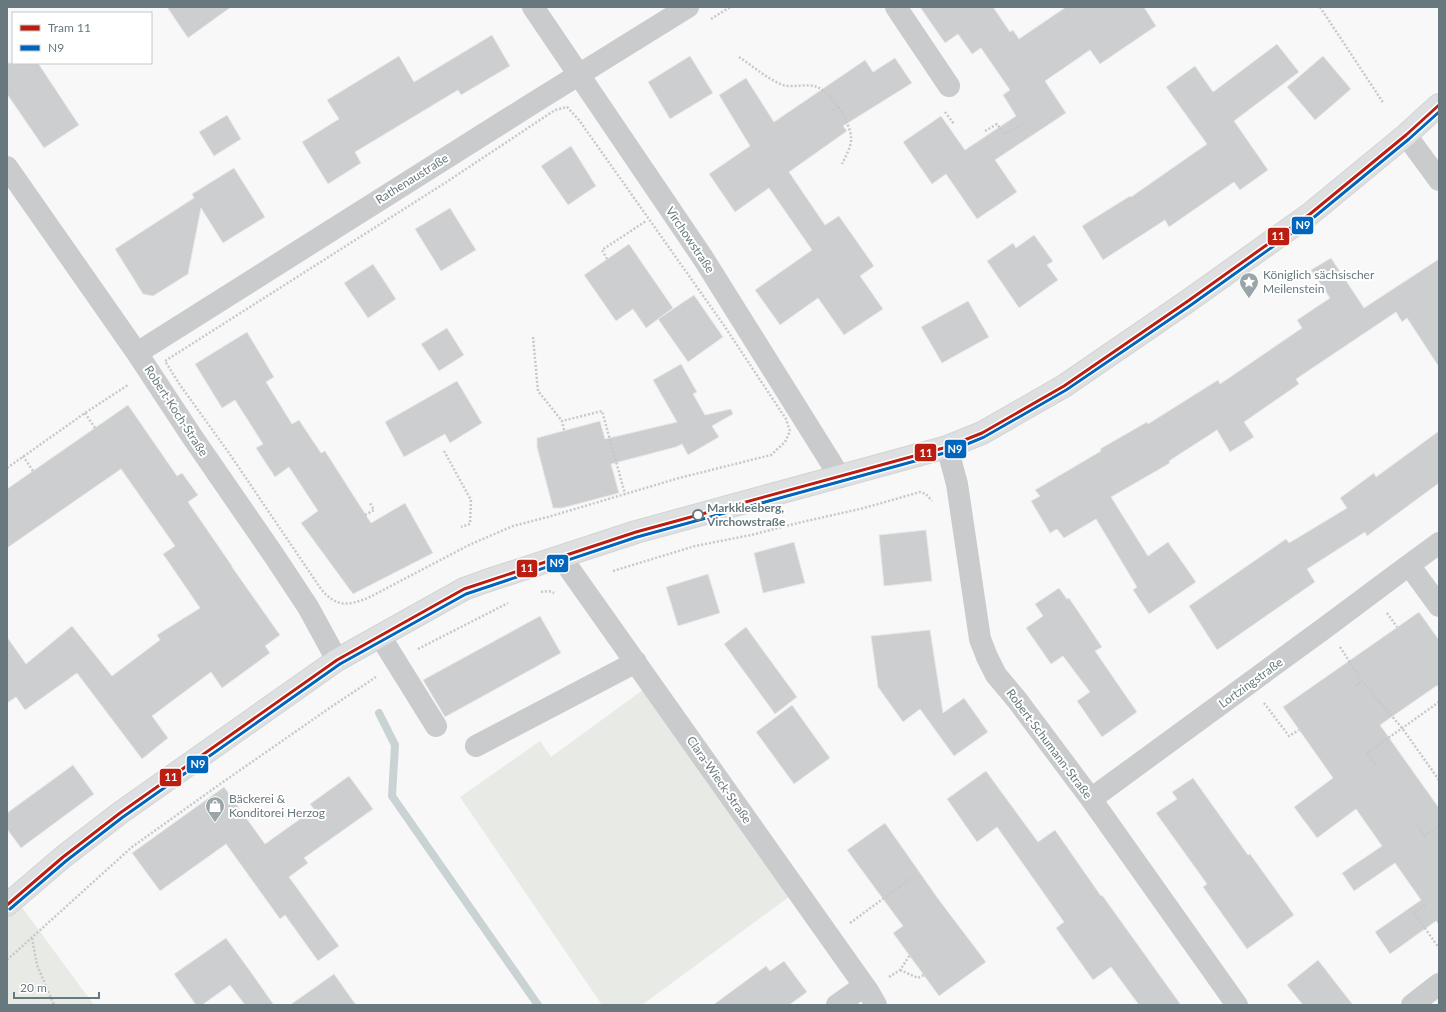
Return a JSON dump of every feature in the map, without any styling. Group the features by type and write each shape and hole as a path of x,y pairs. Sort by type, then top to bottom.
{"main road":[{"path":"7,905 58,861 120,813 338,660 464,590 486,581 561,558 636,532 947,448 982,432 1064,386 1188,301 1310,214 1406,135 1439,105"}],"street":[{"name":"Virchowstraße","path":"533,7 703,258 840,477"},
{"name":"Rathenaustraße","path":"137,353 688,7"},
{"path":"896,7 949,86"},
{"path":"1406,135 1439,180"},
{"name":"Robert-Koch-Straße","path":"7,167 137,353 308,607 338,660"},
{"name":"Robert-Schumann-Straße","path":"947,448 957,484 980,639 986,657 996,676 1017,700 1091,799 1237,1005"},
{"name":"Lortzingstraße","path":"1091,799 1439,543"},
{"name":"Clara-Wieck-Straße","path":"561,558 830,937 876,1005"},
{"path":"1409,565 1439,606"},
{"path":"380,636 436,726"},
{"path":"476,746 636,662"},
{"path":"1412,1005 1439,984"},
{"path":"837,1005 864,986"}],"path":[{"path":"1320,7 1384,104"},
{"path":"739,57 765,75 784,85 815,86 826,92 838,107 850,129 852,140 842,164"},
{"path":"567,107 580,120 649,219 763,383 786,419 790,431 785,442 771,455 679,478 513,526 469,545 368,598 353,604 340,603 328,598 321,589 165,361 448,181 555,110 567,107"},
{"path":"833,110 838,107"},
{"path":"985,131 997,124 1004,134 1022,125"},
{"path":"607,259 602,250 649,219"},
{"path":"533,337 538,392 562,421 564,430"},
{"path":"7,468 85,413 130,384"},
{"path":"562,421 602,411 625,494"},
{"path":"85,413 96,428"},
{"path":"444,451 471,500 470,524 461,527"},
{"path":"23,456 33,471"},
{"path":"613,571 695,546 752,535 864,508 920,492 926,494"},
{"path":"365,515 374,510 370,503"},
{"path":"1326,627 1362,681 1402,728 1439,780"},
{"path":"1355,686 1362,681"},
{"path":"1249,684 1289,736 1299,730"},
{"path":"1375,764 1367,753 1439,702"},
{"path":"1415,823 1425,836 1439,826"},
{"path":"830,937 910,879"},
{"path":"7,960 77,896"},
{"path":"1425,905 1414,913 1439,948"},
{"path":"32,938 37,965 54,1005"},
{"path":"888,977 900,970 910,955"},
{"path":"900,970 918,978 924,975"}],"shaded area":[{"path":"651,684 797,891 642,1005 602,1005 460,797 540,741 551,757"},
{"path":"15,898 94,1005 7,1005 7,905"}],"building":[{"path":"167,7 231,7 188,38"},
{"path":"920,7 993,7 1010,32 1013,30 1019,39 1066,7 1144,7 1156,26 1100,64 1090,50 1045,81 1066,113 995,160 1017,192 977,219 946,174 932,184 903,142 941,116 965,150 1016,116 1003,95 1010,90 981,48 972,54 958,34 945,43"},
{"path":"492,35 510,66 461,95 458,90 355,152 361,163 328,184 302,142 339,119 327,100 399,56 414,82"},
{"path":"1277,44 1299,72 1234,121 1268,170 1240,190 1234,182 1169,227 1165,220 1103,260 1082,226 1130,196 1131,197 1207,144 1166,87 1195,66 1213,92"},
{"path":"690,56 713,93 670,119 648,82"},
{"path":"1323,56 1351,89 1315,120 1287,87"},
{"path":"895,58 912,83 843,126 847,131 789,172 825,225 839,216 874,266 860,276 883,309 844,335 818,298 780,325 755,290 812,250 769,188 735,212 709,174 750,146 719,95 746,78 774,122 865,60 873,72"},
{"path":"7,63 39,64 79,125 44,148 7,94"},
{"path":"227,115 241,139 214,156 199,132"},
{"path":"571,146 596,186 568,205 541,166"},
{"path":"234,168 265,217 223,243 201,208 188,274 153,296 143,294 115,249 194,198 192,194"},
{"path":"450,208 476,250 441,271 415,229"},
{"path":"1034,235 1053,261 1047,265 1058,280 1019,308 987,261 1013,243 1016,248"},
{"path":"629,244 673,308 646,328 633,309 616,321 584,275"},
{"path":"1331,258 1364,308 1439,259 1439,367 1407,318 1402,322 1396,312 1296,379 1299,384 1244,422 1254,437 1230,452 1217,430 1169,461 1170,463 1111,497 1148,556 1168,542 1196,582 1149,614 1133,590 1137,587 1096,519 1064,538 1057,529 1050,533 1031,501 1040,496 1035,490 1101,451 1100,449 1147,422 1148,424 1218,380 1220,384 1302,328 1297,320 1330,298 1311,270"},
{"path":"373,264 396,299 368,318 344,283"},
{"path":"694,295 723,337 688,362 658,319"},
{"path":"968,301 989,337 942,363 921,327"},
{"path":"447,328 464,355 439,371 421,344"},
{"path":"247,332 274,377 266,382 292,424 299,420 321,453 325,451 371,523 405,503 433,553 353,594 301,523 318,511 289,467 275,477 256,448 263,444 235,400 222,408 195,364"},
{"path":"681,364 697,392 693,394 705,415 731,409 733,414 712,426 719,437 688,455 682,444 676,447 611,464 619,493 562,508 553,508 537,447 537,438 600,421 605,439 677,422 653,380"},
{"path":"457,381 482,423 450,443 445,434 404,457 385,422"},
{"path":"128,405 177,476 182,473 198,495 188,502 280,635 265,646 270,653 222,688 211,672 152,716 168,738 142,759 77,673 25,710 16,697 7,703 7,637 26,664 72,626 112,676 160,640 157,635 200,608 163,554 175,546 121,469 7,548 7,489"},
{"path":"1439,431 1439,483 1367,536 1365,532 1307,569 1315,582 1217,650 1189,606 1286,539 1289,543 1347,508 1340,498 1374,473 1376,477"},
{"path":"926,530 932,581 884,586 879,535"},
{"path":"794,542 805,583 763,593 754,553"},
{"path":"708,574 720,613 678,626 666,587"},
{"path":"1059,588 1067,599 1069,598 1102,647 1095,651 1137,712 1102,737 1077,701 1090,692 1063,656 1051,664 1026,628 1043,616 1035,604"},
{"path":"1419,612 1439,640 1439,684 1380,725 1439,808 1439,925 1436,921 1390,954 1375,932 1421,900 1395,863 1354,891 1342,873 1382,846 1356,809 1317,838 1294,807 1333,778 1283,707"},
{"path":"540,616 561,653 445,717 423,680"},
{"path":"746,627 797,697 775,714 724,644"},
{"path":"930,630 943,713 964,698 988,732 954,756 920,709 903,722 878,687 871,636"},
{"path":"792,705 830,758 794,784 756,732"},
{"path":"73,765 94,794 21,848 7,829 7,813"},
{"path":"986,771 1038,842 1055,830 1101,896 1102,895 1181,1005 1139,1005 1111,967 1093,980 1056,928 1064,922 997,827 977,842 947,799"},
{"path":"349,776 373,809 304,858 308,863 289,877 339,946 318,961 285,915 280,919 226,844 160,891 132,853 224,787 265,844 314,809 310,804"},
{"path":"1193,778 1248,855 1250,854 1294,915 1247,949 1203,887 1207,884 1156,813 1177,799 1172,792"},
{"path":"885,823 939,900 986,962 939,996 893,933 903,926 847,850"},
{"path":"226,938 274,1005 245,1005 230,985 202,1005 196,1005 174,974"},
{"path":"1318,960 1353,1005 1303,1005 1287,985"},
{"path":"784,961 807,992 789,1005 713,1005 766,966 770,971"},
{"path":"334,974 356,1005 290,1005"}],"waterway":[{"path":"379,713 395,745 392,796 538,1005"}],"tram line":[{"name":"11","path":"7,905 63,857 120,813 337,660 464,589 636,532 947,447 982,433 1064,386 1188,301 1310,214 1406,135 1439,105"}],"transit line":[{"name":"N9","path":"10,909 66,861 123,817 340,664 466,594 637,537 948,452 984,437 1066,390 1191,305 1313,218 1409,139 1439,112"}],"place":[{"name":"Königlich sächsischer Meilenstein","path":"1249,299"},
{"name":"Markkleeberg, Virchowstraße","path":"698,515"},
{"name":"Bäckerei & Konditorei Herzog","path":"215,823"}]}
